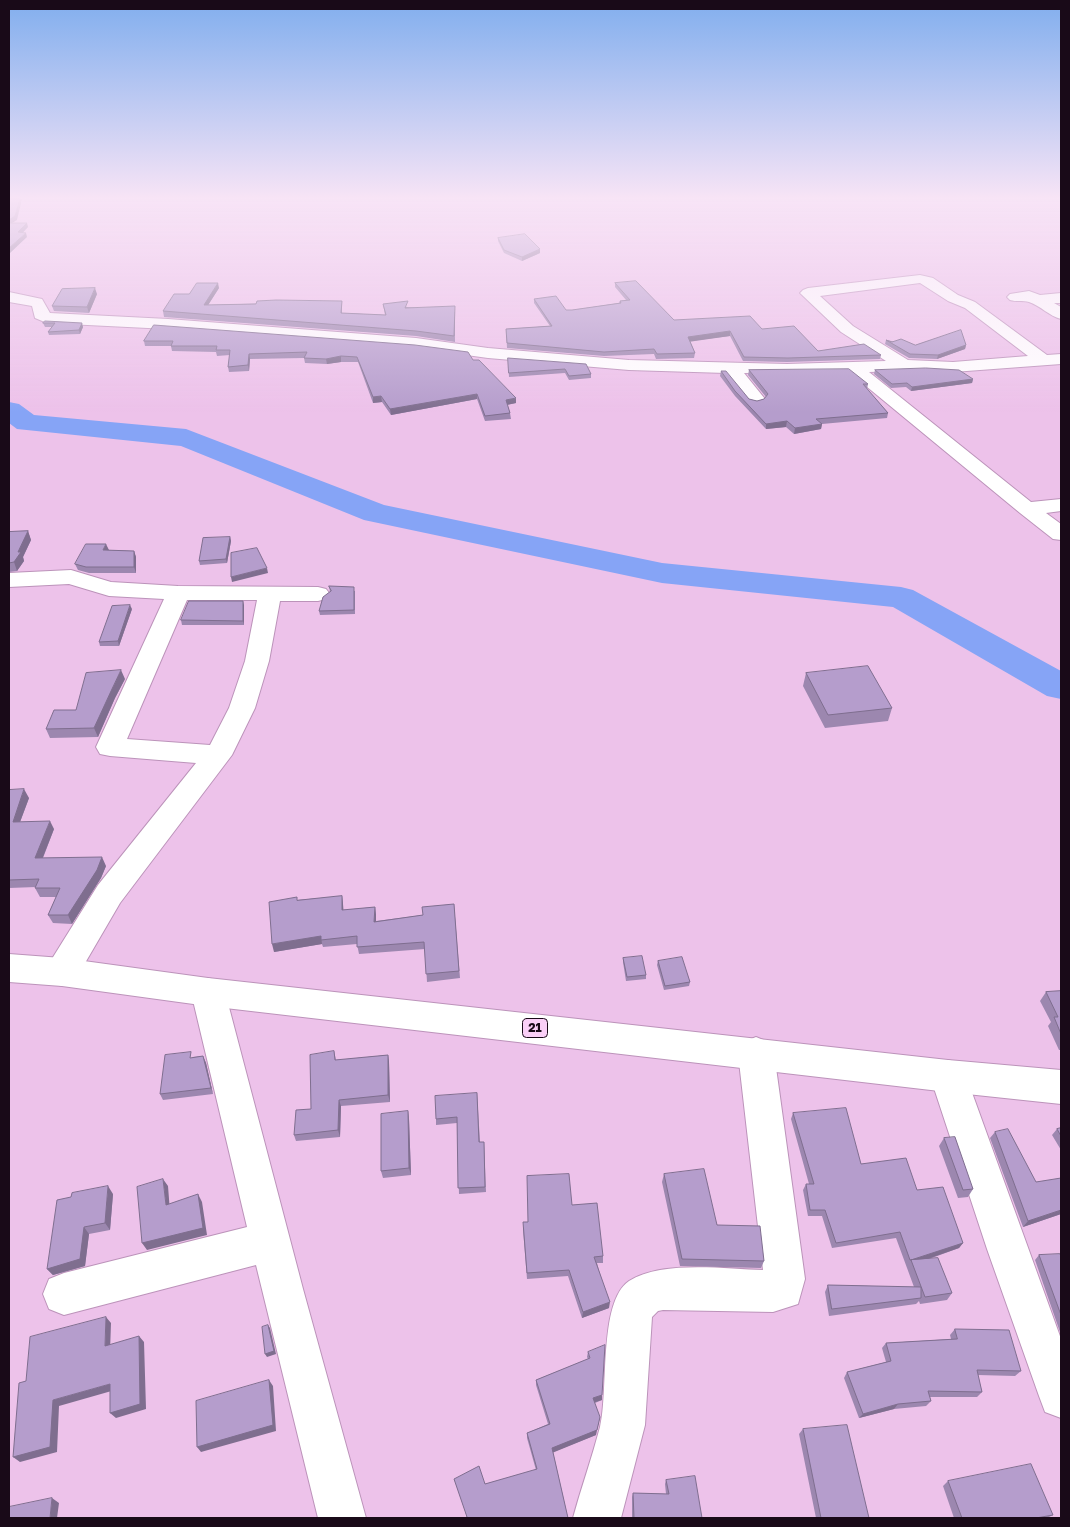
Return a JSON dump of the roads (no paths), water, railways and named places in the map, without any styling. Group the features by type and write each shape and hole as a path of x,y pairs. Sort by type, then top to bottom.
{"main road":[{"path":"905,366 847,328 808,293 910,280 926,280 954,298 970,305 1043,360"},
{"path":"1015,297 1029,296 1061,314"},
{"path":"9,297 37,302 42,310 41,315 46,318 158,324 416,344 488,353 629,365 731,368 953,367 1061,359"},
{"path":"1038,300 1061,298"},
{"path":"853,367 1027,509 1061,534"},
{"path":"881,367 906,393"},
{"path":"731,368 756,399"},
{"path":"1027,509 1061,505"},
{"path":"9,580 71,577 109,589 178,593 318,594"},
{"path":"178,593 110,748 218,755"},
{"path":"62,972 109,894 147,842 218,755 242,708 258,661 270,593"},
{"name":"21","path":"9,968 62,972 208,992 948,1076 1061,1087"},
{"path":"208,992 342,1518"},
{"path":"597,1518 623,1425 631,1313 636,1302 647,1293 663,1289 773,1291 783,1289 785,1279 756,1053"},
{"path":"948,1076 1007,1249 1061,1396"},
{"path":"64,1294 270,1241"}],"waterway":[{"path":"9,410 27,423 186,438 375,513 662,573 901,597 1061,687"}]}
